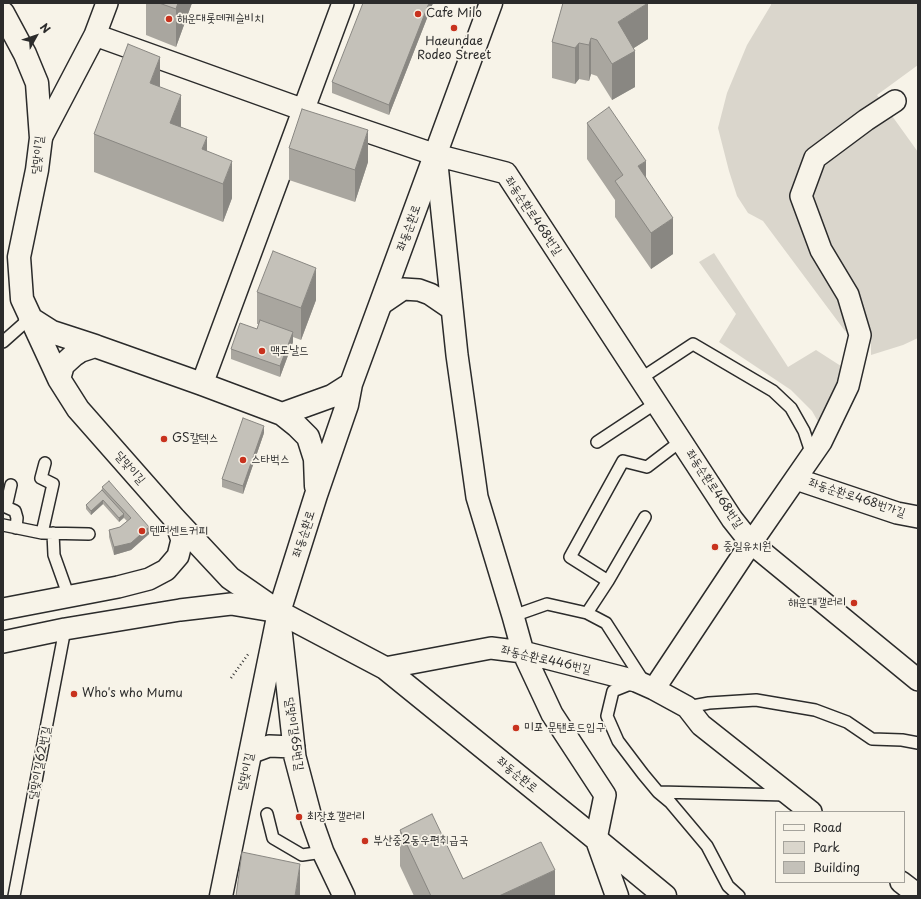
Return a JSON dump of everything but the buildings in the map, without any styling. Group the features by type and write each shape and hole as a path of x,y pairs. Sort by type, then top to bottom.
{"main road":[{"name":"좌동순환로","path":"491,3 351,384 347,405 316,495 279,612 385,668 665,896"},
{"name":"달맞이길","path":"3,13 25,54 37,83 42,138 19,257 22,299 30,318 59,379 78,409 174,518 230,578 279,612 221,896"},
{"path":"30,318 52,332 202,384 282,414 308,437 315,459 316,495"},
{"path":"59,379 63,365 80,351 95,346"},
{"path":"282,414 332,396 351,384"},
{"path":"596,839 617,896"}],"street":[{"path":"42,138 95,35 107,3"},
{"path":"202,384 343,3"},
{"name":"좌동순환로468번길","path":"95,35 304,110 436,155 506,173 681,441 732,518 751,543 916,676"},
{"name":"좌동순환로468번가길","path":"751,543 822,442 848,386 860,335 848,295 821,250 801,196 815,158 866,120 896,101"},
{"path":"436,155 457,355 477,497 514,616 523,652 552,714 605,795 596,839"},
{"path":"381,304 402,289 419,290 430,294 452,309"},
{"name":"좌동순환로468번가길","path":"796,479 897,513 918,517"},
{"path":"3,609 149,580 166,570 178,556 182,540 174,518"},
{"path":"645,686 751,543"},
{"path":"3,642 65,629 180,610 231,604 279,612"},
{"name":"달맞이길65번길","path":"279,612 295,757 312,821 323,852 344,896"},
{"name":"좌동순환로446번길","path":"385,668 491,648 523,652 645,686 687,707 701,725 810,811"},
{"path":"250,753 269,746 294,747"},
{"path":"902,883 918,895"}],"lane":[{"path":"3,342 30,318"},
{"path":"640,379 693,344 772,391 791,408 804,431 812,455"},
{"path":"597,442 656,403"},
{"name":"좌동순환로468번길","path":"608,581 570,557 623,461 647,467 681,441"},
{"path":"45,463 41,478 53,484 47,533 69,597"},
{"path":"11,485 6,507 15,511 18,518 16,528"},
{"path":"588,613 645,517"},
{"path":"3,525 47,533 89,534"},
{"name":"좌동순환로446번길","path":"514,616 547,604 588,613 606,623 645,686"},
{"name":"달맞이길62번길","path":"14,896 65,629"},
{"path":"645,686 613,691 607,716 618,741 658,792 670,802 707,846 728,886 740,896"},
{"path":"687,707 709,703 756,700 815,710 847,722 872,740 902,740 918,743"},
{"path":"658,792 790,795"},
{"path":"267,814 273,838 302,855 323,852"}],"green space":[{"path":"771,3 918,3 918,65 877,95 918,152 918,338 903,345 871,355 871,334 845,331 763,221 748,213 737,196 718,128 727,93 747,45"},
{"path":"714,253 788,367 816,350 844,368 820,425 812,411 791,390 719,342 736,314 699,262"}],"place":[{"name":"Cafe Milo","path":"418,14"},
{"name":"해운대롯데케슬비치","path":"169,19"},
{"name":"Haeundae Rodeo Street","path":"454,28"},
{"name":"맥도날드","path":"262,351"},
{"name":"GS칼텍스","path":"164,439"},
{"name":"스타벅스","path":"243,460"},
{"name":"텐퍼센트커피","path":"142,531"},
{"name":"중일유치원","path":"715,547"},
{"name":"해운대갤러리","path":"854,603"},
{"name":"Who's who Mumu","path":"74,694"},
{"name":"미포 문탠로드입구","path":"516,728"},
{"name":"최장호갤러리","path":"299,817"},
{"name":"부산중2동우편취급국","path":"365,841"}]}
